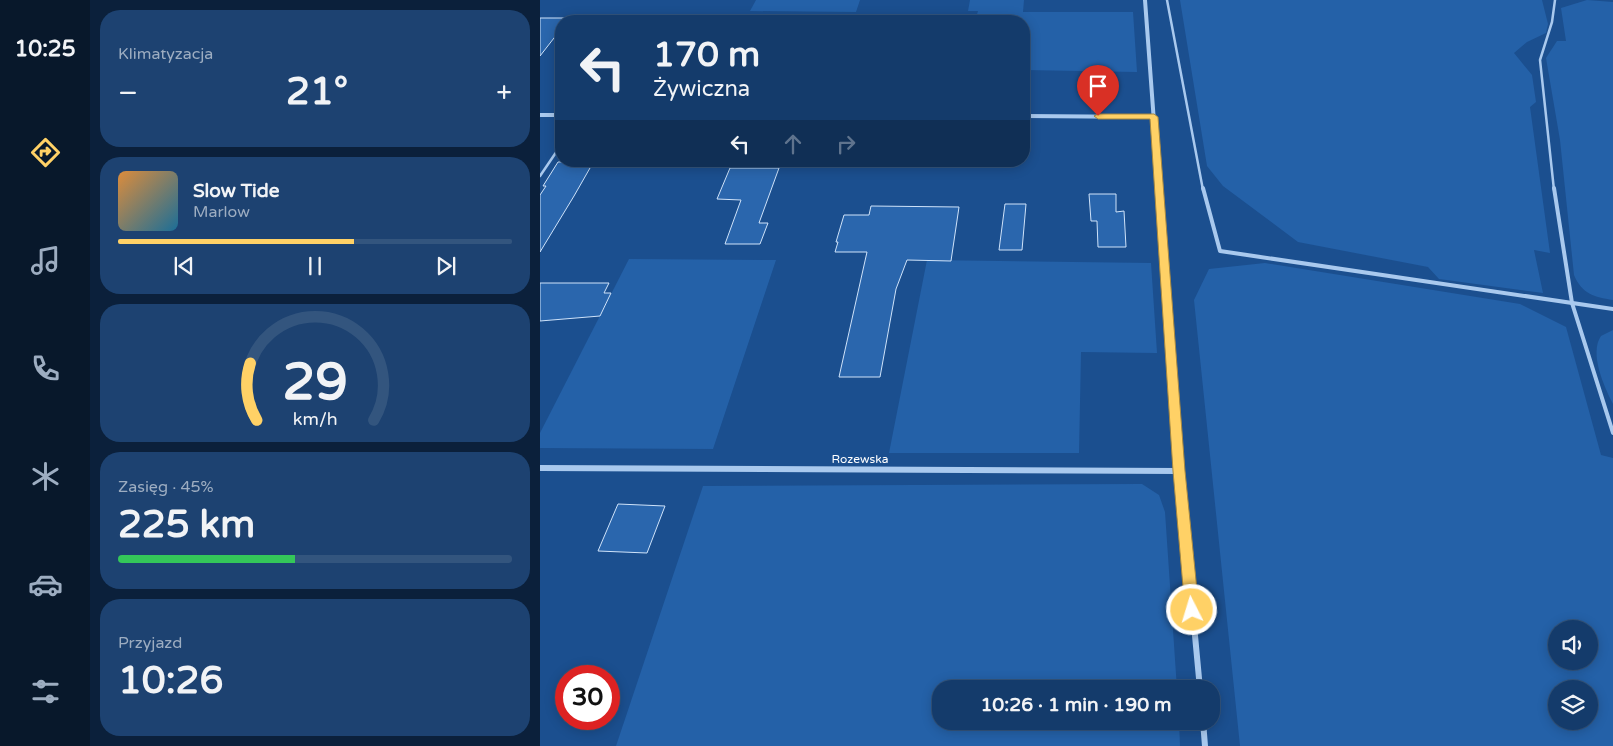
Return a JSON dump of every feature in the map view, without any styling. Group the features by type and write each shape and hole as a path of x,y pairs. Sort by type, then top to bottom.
{"street":[{"path":"1145,0 1179,471 1199,680"},
{"path":"540,115 555,115"},
{"path":"1030,116 1154,117"},
{"name":"Rozewska","path":"540,468 1179,471"},
{"path":"1204,730 1205,746"}],"lane":[{"path":"1167,0 1206,207 1220,251 1613,309"},
{"path":"1555,0 1552,22 1540,60 1550,162 1572,303 1613,432"},
{"path":"540,176 555,153"}],"shaded area":[{"path":"756,0 860,0 856,12 750,11"},
{"path":"970,0 1024,0 1023,12 1133,12 1137,72 1030,70 1030,15 977,15 978,11 968,11"},
{"path":"1180,0 1542,0 1548,24 1546,33 1527,42 1514,53 1532,75 1536,102 1530,107 1550,253 1534,250 1543,293 1439,279 1428,267 1298,242 1223,186 1207,166"},
{"path":"1587,0 1613,2 1613,300 1589,294 1574,275 1560,140 1546,58 1557,41 1566,41 1561,8"},
{"path":"629,259 776,260 713,449 540,448 540,433"},
{"path":"927,260 1151,263 1157,353 1081,352 1079,453 889,453"},
{"path":"1265,263 1520,304 1566,327 1601,455 1613,458 1613,746 1240,746 1194,300 1209,269"},
{"path":"1613,330 1613,404 1599,370 1597,351 1601,336"},
{"path":"1142,484 1159,495 1165,512 1176,680 932,680 932,730 1179,730 1180,746 616,746 703,486"}],"building":[{"path":"540,18 555,18 555,37 540,56"},
{"path":"555,167 591,167 540,252 540,195 546,186 543,186"},
{"path":"730,168 779,168 759,223 768,223 760,244 725,244 741,200 717,199"},
{"path":"1089,194 1116,194 1116,212 1124,211 1126,247 1098,247 1097,221 1091,221"},
{"path":"1005,204 1026,204 1022,250 999,250"},
{"path":"871,206 959,207 951,261 907,260 896,289 880,377 839,377 867,252 835,252 838,242 836,242 844,215 869,215"},
{"path":"540,283 609,283 604,293 611,293 600,316 540,321"},
{"path":"618,504 665,506 647,553 598,551"}],"route":[{"path":"1098,116 1154,117 1179,471 1192,610"}]}
